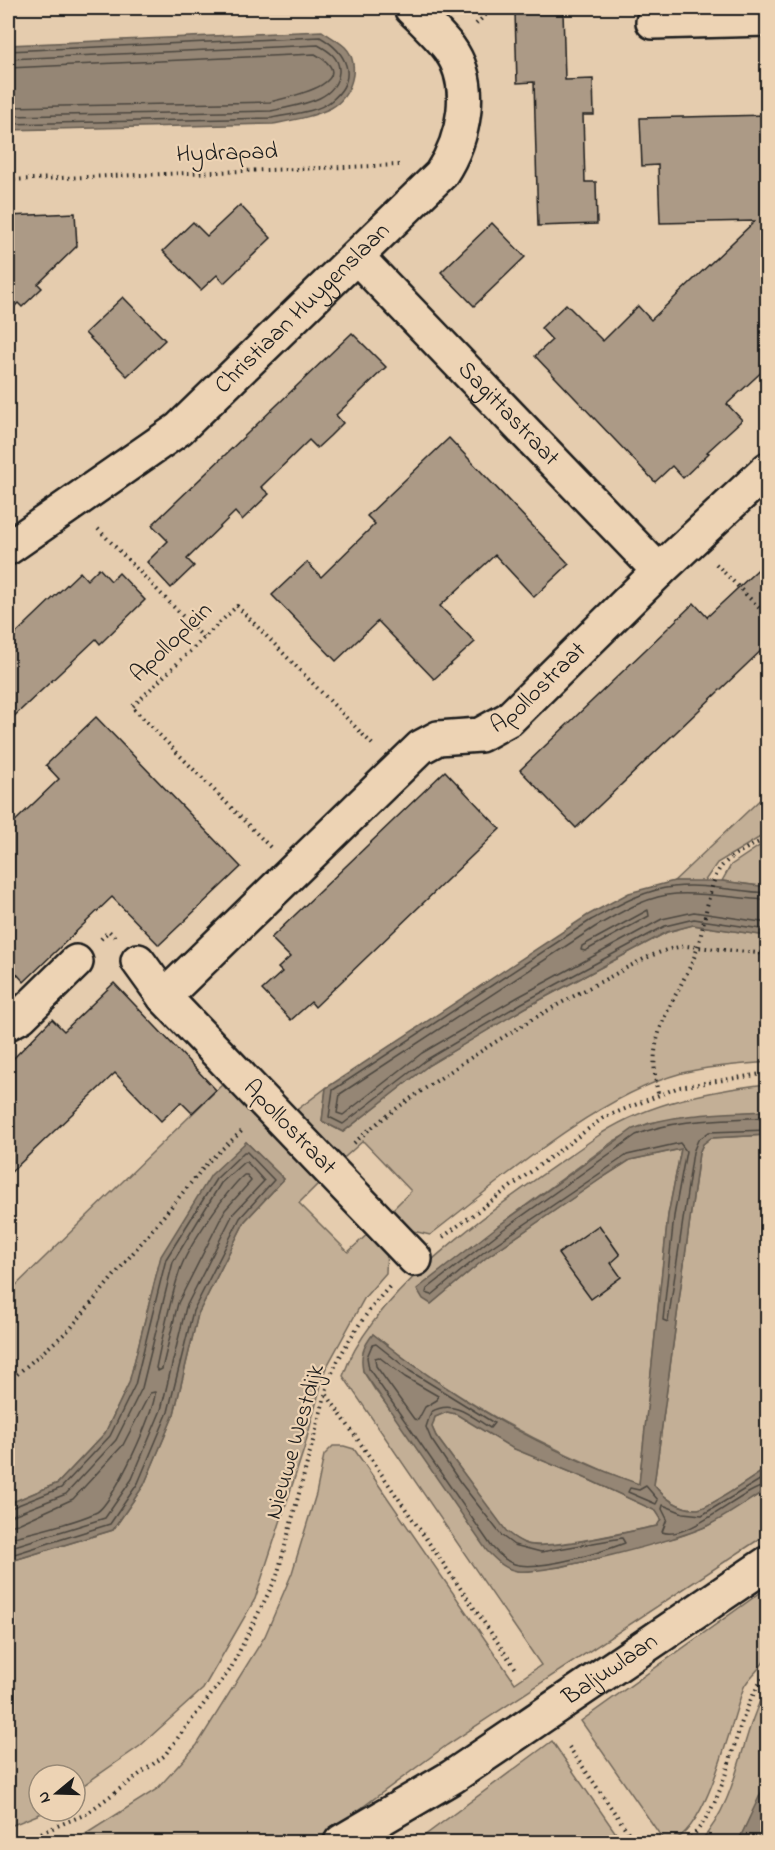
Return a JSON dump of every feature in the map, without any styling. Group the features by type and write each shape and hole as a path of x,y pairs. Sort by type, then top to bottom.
{"street":[{"name":"Christiaan Huygenslaan","path":"8,548 179,429 430,185 448,163 460,135 464,105 460,73 450,49 418,15"},
{"path":"652,22 768,19"},
{"name":"Sagittastraat","path":"357,257 659,571"},
{"name":"Apollostraat","path":"164,997 429,741 438,738 480,735 509,719 659,571 768,469"},
{"name":"Apollostraat","path":"138,961 164,997 415,1259"},
{"path":"8,1023 21,1016 76,962"},
{"name":"Baljuwlaan","path":"340,1842 452,1777 768,1563"},
{"name":"Baljuwlaan","path":"382,1842 452,1777"}],"path":[{"name":"Hydrapad","path":"8,180 448,163"},
{"path":"74,503 204,638"},
{"path":"694,540 768,617"},
{"name":"Apolloplein","path":"293,872 132,707 237,606 398,770"},
{"path":"658,1093 653,1072 662,1025 668,1005 698,947 717,876 723,865 768,838"},
{"path":"328,1169 371,1127 406,1101 517,1028 652,956 675,947 768,954"},
{"name":"Nieuwe Westdijk","path":"19,1842 86,1814 164,1756 230,1670 277,1576 330,1377 343,1349 370,1308 415,1259 535,1166 603,1118 658,1093 700,1081 768,1073"},
{"path":"8,1382 70,1329 210,1161 268,1107"},
{"path":"326,1394 516,1669"},
{"path":"687,1842 701,1829 716,1805 726,1779 742,1719 755,1687 768,1671"},
{"path":"569,1747 635,1842"}],"shaded area":[{"path":"767,793 767,833 717,863 704,882 674,881"},
{"path":"767,841 767,887 722,881 731,865"},
{"path":"693,925 767,936 767,1062 713,1067 682,1073 649,1085 616,1101 550,1142 430,1235 400,1228 388,1214 411,1191 363,1141 337,1164 290,1115 326,1088 322,1121 343,1132 429,1065 525,1008 667,932"},
{"path":"227,1080 322,1180 299,1203 348,1252 371,1231 387,1247 386,1273 365,1297 325,1370 304,1449 255,1599 203,1689 140,1746 87,1783 87,1763 27,1763 27,1819 8,1827 8,1562 113,1530 144,1485 174,1414 198,1314 245,1221 284,1179 246,1142 161,1257 129,1383 105,1433 58,1483 8,1504 8,1293"},
{"path":"767,1084 767,1111 692,1116 649,1123 614,1141 498,1226 432,1303 487,1257 630,1160 681,1149 668,1215 639,1485 568,1455 500,1420 435,1379 373,1334 363,1371 375,1390 517,1571 561,1567 678,1537 707,1526 767,1489 767,1534 447,1745 315,1842 73,1842 157,1789 197,1745 265,1636 292,1573 316,1494 324,1455 333,1446 354,1449 515,1683 541,1665 343,1376 360,1341 386,1306 418,1273 493,1210 602,1133 640,1113 661,1106 703,1094"},
{"path":"767,1135 767,1468 704,1507 685,1508 668,1499 654,1485 699,1153 703,1144 710,1138"},
{"path":"447,1412 456,1414 513,1448 656,1511 662,1519 657,1526 590,1539 538,1545 522,1542 507,1533 436,1436 432,1427 435,1417"},
{"path":"767,1588 769,1637 767,1657 744,1687 705,1802 693,1823 680,1837 665,1842 581,1721"},
{"path":"767,1687 768,1779 765,1787 738,1842 700,1842 713,1825 723,1806 750,1726"},
{"path":"552,1741 622,1842 416,1842"}],"water":[{"path":"322,31 345,47 353,62 353,71 349,89 344,97 331,108 317,114 273,124 8,130 8,45"},
{"path":"674,881 722,881 767,887 767,936 693,925 667,932 525,1008 429,1065 343,1132 322,1121 326,1088 588,915 629,893"},
{"path":"767,1111 767,1135 711,1138 703,1144 699,1153 654,1485 673,1502 691,1509 698,1509 712,1503 767,1468 767,1489 709,1525 672,1539 583,1562 532,1571 517,1571 500,1564 487,1551 363,1371 362,1356 367,1343 373,1334 433,1379 499,1420 568,1456 639,1484 668,1215 681,1149 630,1160 487,1257 431,1304 423,1299 417,1289 498,1226 633,1129 682,1117","holes":["447,1412 456,1414 512,1448 656,1511 661,1519 657,1526 571,1543 538,1545 522,1542 507,1532 436,1436 432,1427 435,1417"]},
{"path":"246,1142 284,1179 245,1221 198,1314 174,1414 144,1485 113,1530 8,1562 8,1504 58,1483 105,1433 129,1383 161,1256 211,1175"},
{"path":"767,1780 767,1827 759,1842 738,1842"}],"building":[{"path":"563,11 565,80 593,79 594,115 583,115 585,182 596,182 597,224 538,226 534,82 517,83 515,12"},
{"path":"768,115 768,366 727,404 742,420 683,478 672,466 655,482 535,356 552,340 541,328 566,304 603,341 638,306 651,320 755,221 660,223 658,165 642,166 640,118"},
{"path":"240,205 271,238 224,283 217,275 201,290 163,251 193,222 207,236"},
{"path":"75,213 77,246 38,284 42,288 22,307 18,303 8,313 8,216"},
{"path":"492,223 525,257 474,306 441,272"},
{"path":"123,297 165,340 127,376 85,333"},
{"path":"352,333 386,367 336,415 343,423 330,436 317,448 309,440 261,487 269,494 242,520 235,512 187,559 194,566 171,588 147,562 168,541 152,525"},
{"path":"449,438 569,564 534,597 495,555 440,606 475,642 434,679 378,621 336,661 272,595 307,562 321,577 375,524 367,516"},
{"path":"768,560 768,644 576,828 520,770 694,603 707,617"},
{"path":"99,568 111,581 119,573 145,600 100,644 96,639 8,722 8,641 80,572 87,580"},
{"path":"96,717 241,867 159,945 112,897 24,982 8,964 8,828 59,779 46,765"},
{"path":"445,771 500,829 315,1007 311,1002 291,1020 262,990 282,972 278,968 290,957 271,938"},
{"path":"114,983 216,1090 192,1113 181,1102 161,1121 115,1073 8,1175 8,1064 52,1019 64,1031"},
{"path":"599,1225 620,1255 611,1263 621,1277 591,1299 558,1254"}]}
